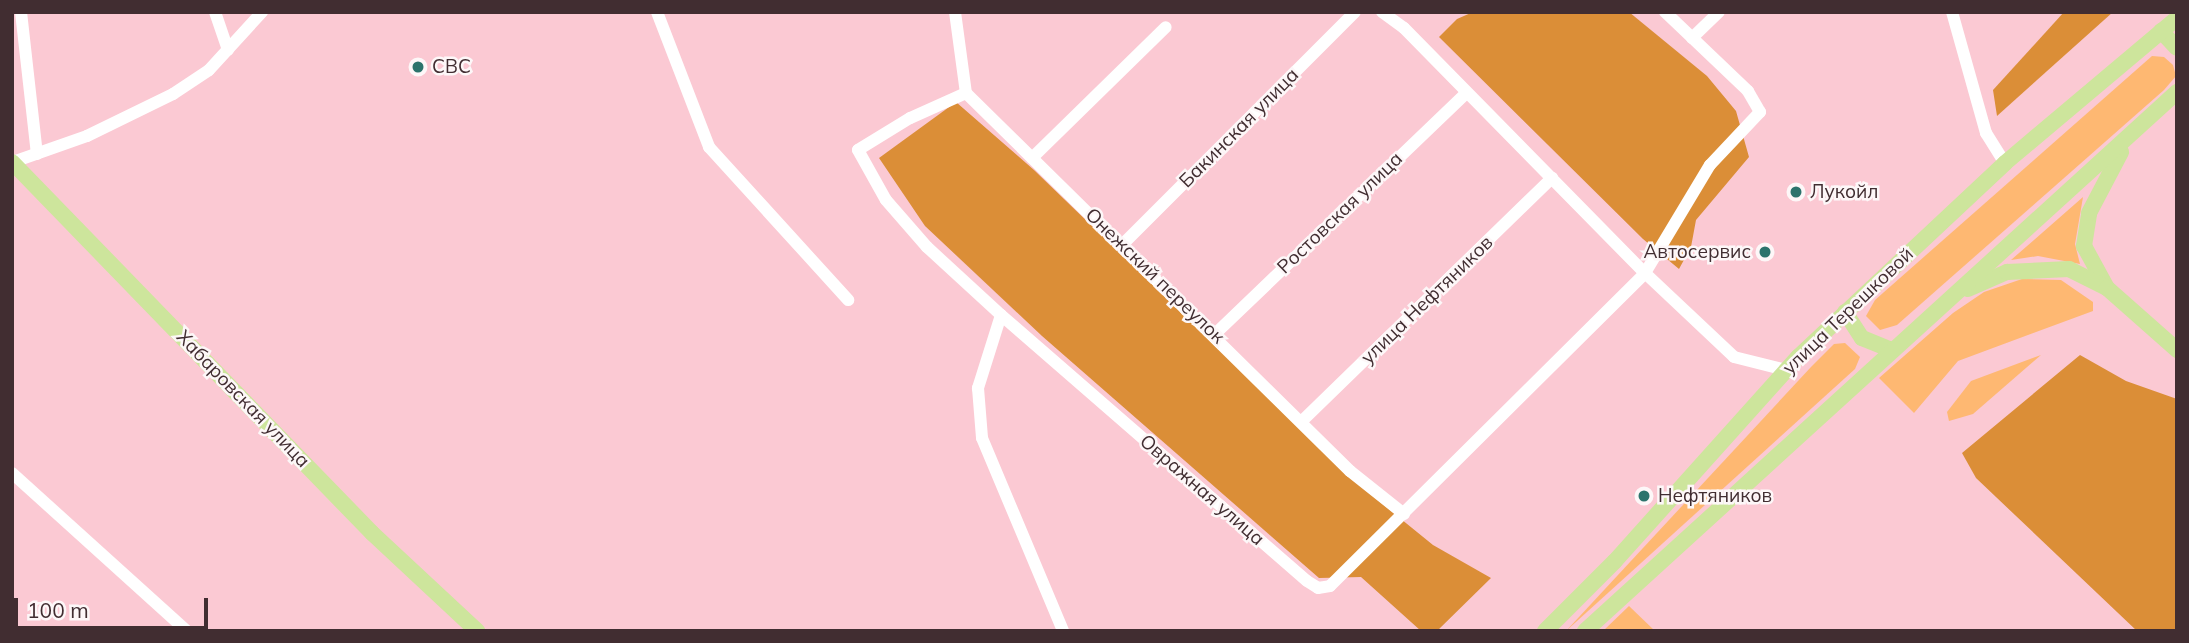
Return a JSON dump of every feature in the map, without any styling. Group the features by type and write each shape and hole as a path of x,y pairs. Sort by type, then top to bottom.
{"main road":[{"name":"улица Терешковой","path":"1545,631 1615,561 1786,370 1844,312 2005,163 2177,18"},
{"path":"2161,31 2177,47"},
{"path":"1585,631 2177,92"},
{"path":"2107,288 2084,246 2088,213 2131,135"},
{"name":"Хабаровская улица","path":"13,162 372,533 477,631"},
{"path":"1956,293 2007,272 2041,267 2069,269 2107,288 2177,350"},
{"path":"1844,312 1862,338 1891,350"}],"street":[{"path":"20,12 37,154"},
{"path":"215,12 228,50"},
{"path":"13,162 173,94 209,70 262,12"},
{"path":"657,12 709,147 848,300"},
{"path":"955,12 966,93"},
{"name":"Бакинская улица","path":"1123,244 1355,12"},
{"path":"1382,12 1404,28 1645,273 1734,357 1786,370"},
{"path":"1404,514 1645,273 1710,165 1760,112 1748,91 1665,12"},
{"path":"1692,38 1718,12"},
{"path":"1952,12 1986,133 2005,163"},
{"path":"1032,158 1166,27"},
{"name":"Онежский переулок","path":"966,93 1215,334 1350,471 1404,514"},
{"name":"Овражная улица","path":"966,93 910,118 859,150 886,200 927,247 1001,315 1318,588 1330,586 1404,514"},
{"name":"Ростовская улица","path":"1215,334 1465,93"},
{"name":"улица Нефтяников","path":"1302,421 1552,178"},
{"path":"1001,315 978,388 982,438 1063,631"},
{"path":"12,473 187,631"}],"shaded area":[{"path":"1473,12 1629,12 1707,76 1736,111 1749,157 1696,220 1691,247 1679,269 1643,239 1439,37 1457,19"},
{"path":"2064,12 2113,12 1997,116 1993,90"},
{"path":"2152,56 2164,57 2173,65 2176,76 2164,90 1897,325 1880,330 1866,316 1875,300"},
{"path":"956,102 1034,170 1364,489 1433,545 1491,578 1437,631 1421,631 1361,577 1319,578 1042,336 925,226 879,158"},
{"path":"2083,197 2075,244 2080,264 2038,256 2011,260"},
{"path":"2022,279 2061,280 2093,302 2093,311 1958,361 1914,413 1879,378 1953,313 1984,292"},
{"path":"1845,343 1860,357 1855,369 1566,631 1811,367 1834,344"},
{"path":"2041,355 1973,414 1949,421 1947,412 1971,381"},
{"path":"2080,355 2126,381 2177,399 2177,631 2137,631 1976,478 1962,453"},
{"path":"1629,606 1655,631 1603,631"}],"place":[{"name":"СВС","path":"418,67"},
{"name":"Лукойл","path":"1796,192"},
{"name":"Автосервис","path":"1765,252"},
{"name":"Нефтяников","path":"1644,496"}]}
